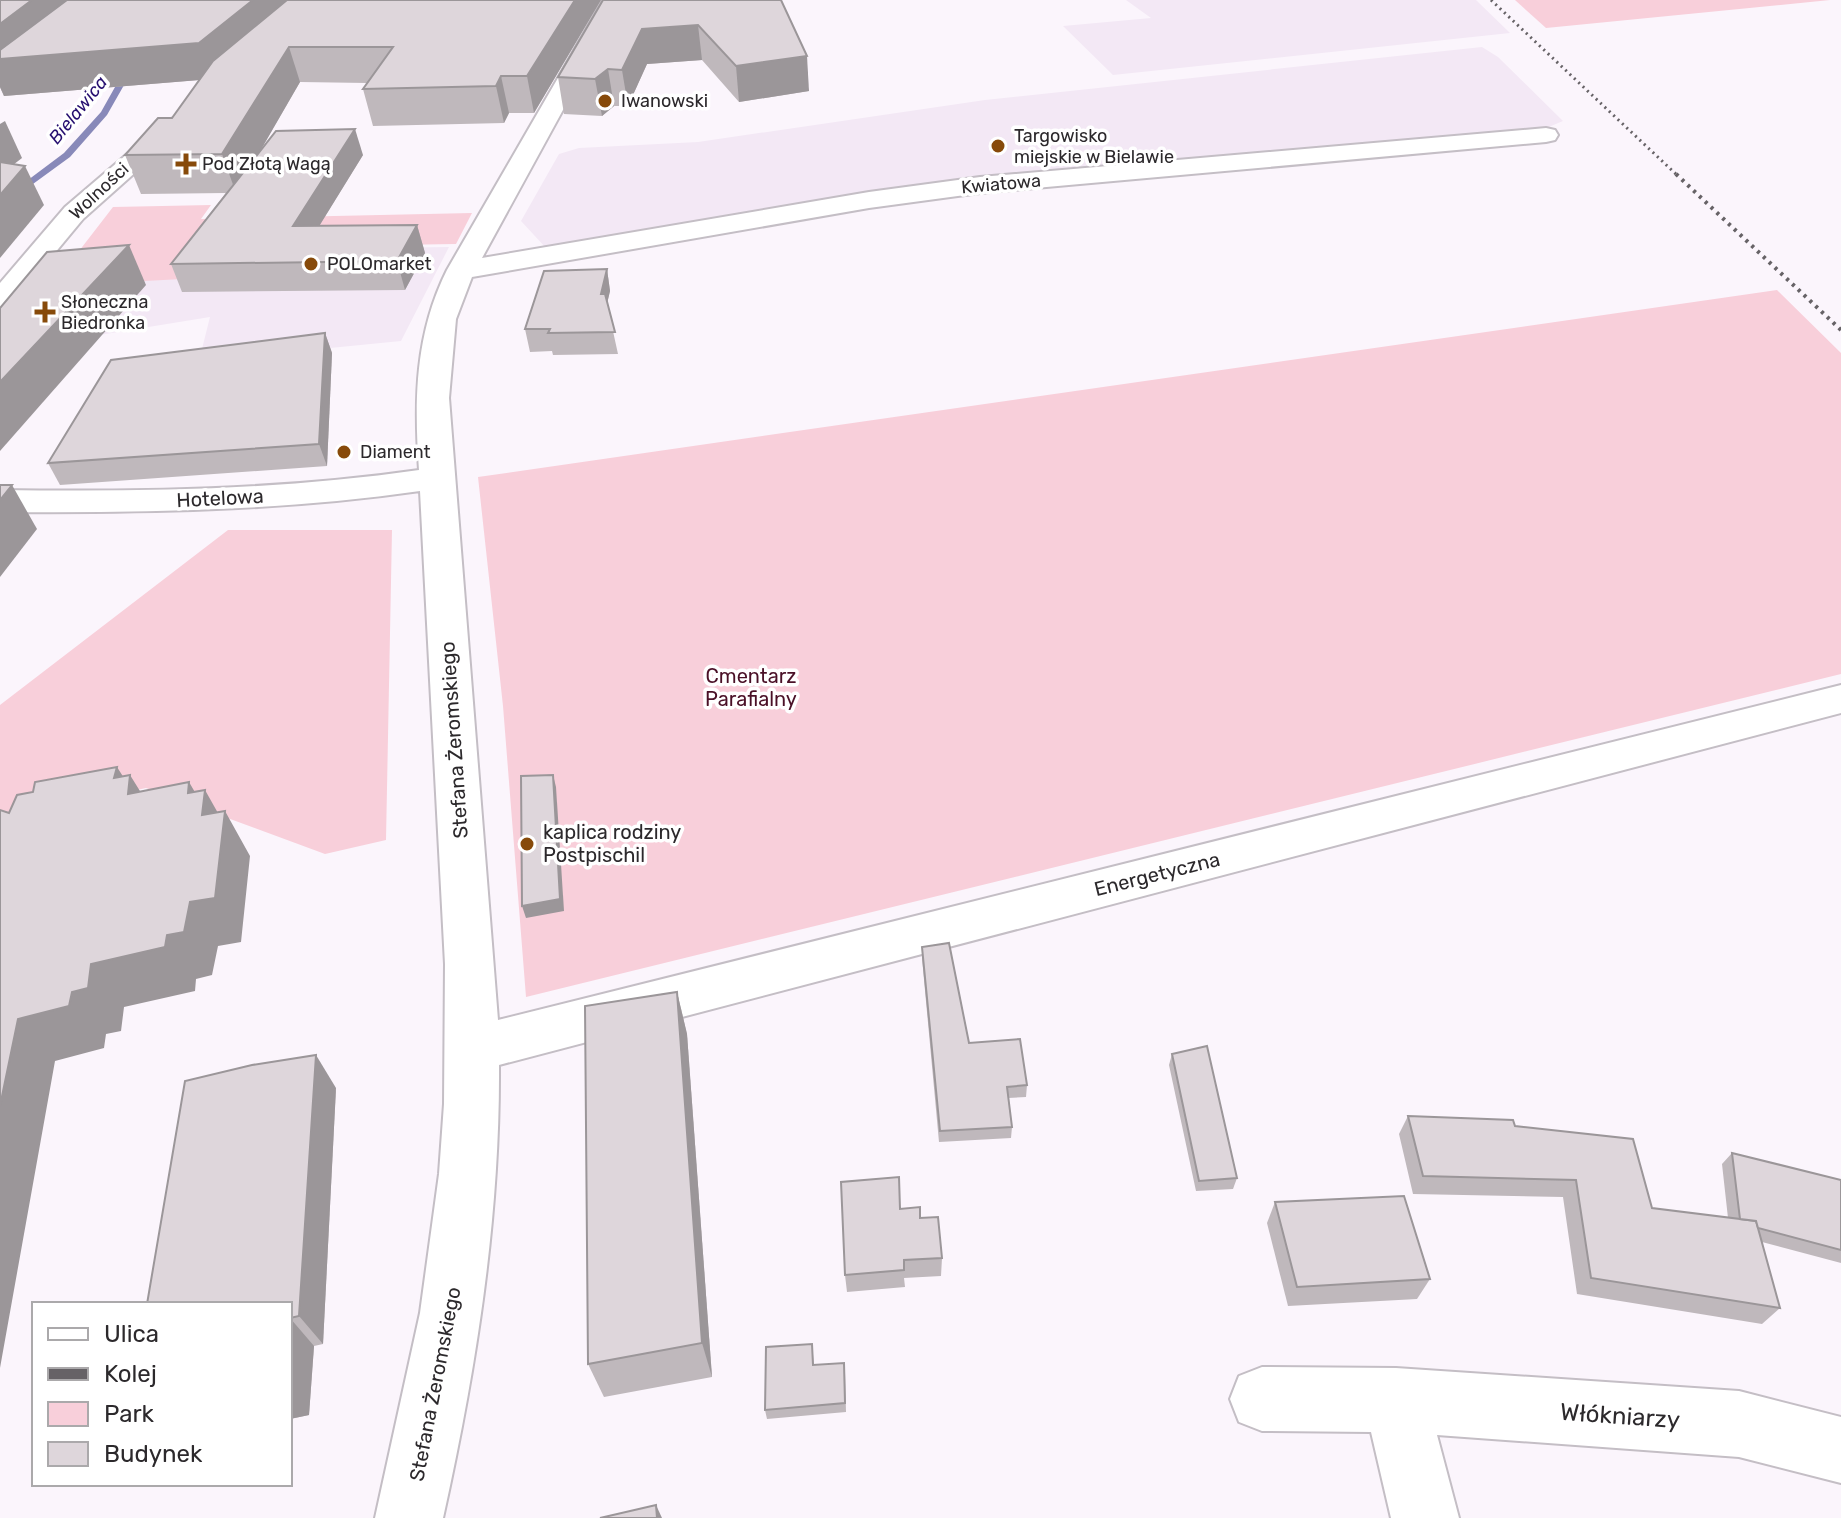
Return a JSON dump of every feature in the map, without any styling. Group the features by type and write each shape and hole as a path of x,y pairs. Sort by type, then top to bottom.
{"street":[{"name":"Stefana Żeromskiego","path":"409,1518 453,1296 467,1180 473,1049 438,478 433,382 436,348 445,308 461,270 613,0"},
{"name":"Wolności","path":"0,301 74,213 188,114"},
{"name":"Kwiatowa","path":"461,270 869,200 980,185 1546,135"},
{"name":"Hotelowa","path":"0,501 157,501 385,487 438,478"},
{"name":"Energetyczna","path":"473,1049 1841,699"},
{"name":"Włókniarzy","path":"1262,1399 1396,1400 1739,1424 1841,1450"},
{"path":"1396,1400 1425,1518"}],"shaded area":[{"path":"1126,0 1476,0 1510,33 1113,75 1063,26 1151,18"},
{"name":"Targowisko miejskie w Bielawie","path":"1482,47 1498,57 1563,121 1539,131 871,192 546,248 521,221 559,154 579,148 698,142 985,100"},
{"path":"449,247 401,341 199,361 210,317 87,337 173,251"}],"green space":[{"path":"1515,0 1830,0 1546,28"},
{"path":"211,205 201,219 472,213 456,244 208,248 182,279 52,286 113,207"},
{"name":"Cmentarz Parafialny","path":"1777,290 1841,353 1841,674 526,997 503,706 478,477"},
{"path":"228,530 392,530 386,840 325,854 146,788 65,805 0,840 0,705"}],"building":[{"path":"0,0 32,0 0,24"},
{"path":"67,0 253,0 199,43 0,59 0,50"},
{"path":"287,0 575,0 527,76 501,76 496,86 363,89 393,47 289,47 222,154 125,155 158,118 172,118 213,61"},
{"path":"603,0 781,0 807,56 736,66 698,25 642,29 622,70 608,69 595,79 558,77"},
{"path":"355,129 293,226 417,225 397,261 171,264 276,131"},
{"path":"0,162 25,166 0,195"},
{"path":"129,245 0,382 0,308 47,252"},
{"path":"607,269 601,294 605,294 615,332 548,333 550,329 525,329 544,271"},
{"path":"325,333 319,444 48,463 111,360"},
{"path":"0,485 12,485 0,500"},
{"path":"117,767 114,778 130,775 128,794 189,782 188,793 205,790 202,815 225,811 215,898 190,902 184,932 167,935 165,947 91,964 88,988 72,992 69,1006 18,1019 0,1106 0,810 9,813 17,795 33,792 35,782"},
{"path":"553,775 560,899 522,906 521,776"},
{"path":"949,943 969,1043 1020,1039 1027,1085 1007,1087 1012,1127 940,1131 922,947"},
{"path":"677,992 702,1343 588,1364 585,1006"},
{"path":"1207,1046 1237,1178 1199,1181 1172,1054"},
{"path":"316,1055 299,1316 292,1318 292,1302 147,1302 185,1081 252,1065"},
{"path":"1408,1116 1513,1120 1515,1126 1633,1139 1652,1208 1756,1221 1780,1308 1591,1278 1576,1180 1423,1176"},
{"path":"1732,1153 1841,1180 1841,1250 1758,1228 1756,1221 1740,1219"},
{"path":"899,1177 900,1209 920,1207 920,1218 938,1217 942,1258 904,1260 904,1270 845,1275 841,1182"},
{"path":"1404,1196 1430,1279 1297,1287 1275,1202"},
{"path":"812,1344 813,1365 844,1363 845,1403 765,1410 766,1347"},
{"path":"656,1505 657,1518 600,1518"}],"waterway":[{"name":"Bielawica","path":"0,205 67,155 104,113 128,71"}],"railway":[{"path":"1491,0 1678,176"},
{"path":"1676,174 1841,330"}],"place":[{"name":"Iwanowski","path":"605,101"},
{"name":"Targowisko miejskie w Bielawie","path":"998,146"},
{"name":"Pod Złotą Wagą","path":"186,164"},
{"name":"POLOmarket","path":"311,264"},
{"name":"Słoneczna Biedronka","path":"45,312"},
{"name":"Diament","path":"344,452"},
{"name":"kaplica rodziny Postpischil","path":"527,844"}]}
